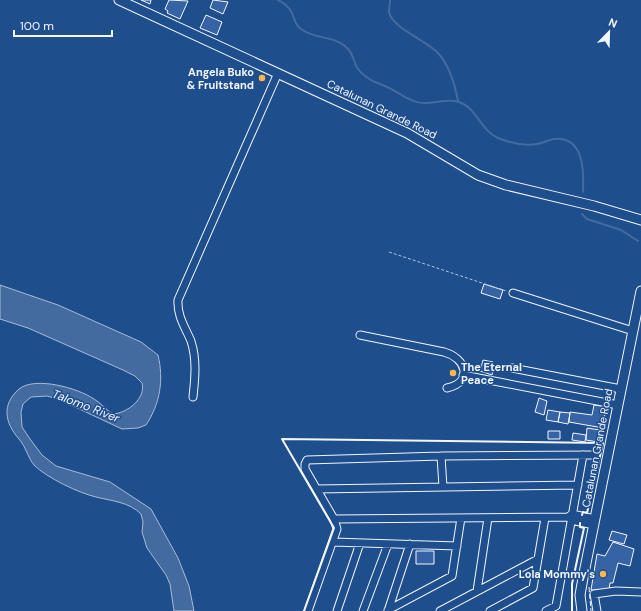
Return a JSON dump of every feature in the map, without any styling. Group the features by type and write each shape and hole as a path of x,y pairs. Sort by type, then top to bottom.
{"main road":[{"name":"Catalunan Grande Road","path":"119,0 408,133 482,176 506,185 594,206 641,220"},
{"name":"Catalunan Grande Road","path":"582,611 581,588 641,291"}],"street":[{"path":"193,397 196,364 191,342 177,310 178,300 278,74"},
{"path":"513,293 633,330"},
{"path":"360,335 450,354 458,359 464,375 459,385 447,388"},
{"path":"512,368 621,389"},
{"path":"464,375 618,405"},
{"path":"546,611 556,606 583,455"},
{"path":"308,611 337,529 334,519 305,466 306,462 310,459 596,455"},
{"path":"441,456 442,487"},
{"path":"317,489 578,485"},
{"path":"334,519 571,517 594,522"},
{"path":"388,611 452,576 461,518"},
{"path":"477,591 488,518"},
{"path":"490,611 533,588 545,518"},
{"path":"332,542 457,546"},
{"path":"337,611 360,543"},
{"path":"364,611 388,544"},
{"path":"388,611 410,544"},
{"path":"440,611 538,559"},
{"path":"597,611 594,594 616,591 641,592"}],"path":[{"path":"389,252 513,293"}],"water":[{"name":"Talomo River","path":"0,285 58,305 141,342 158,355 161,374 160,392 155,409 146,425 138,428 122,429 58,399 47,396 31,397 23,404 21,412 22,427 42,455 56,466 110,482 151,509 178,558 189,586 194,611 174,611 170,584 166,575 147,548 142,532 143,522 141,514 126,504 96,497 72,489 47,475 34,465 23,445 14,433 8,420 7,408 9,401 19,389 26,385 56,385 78,391 97,401 113,414 124,411 138,400 141,394 142,383 135,376 123,370 28,328 0,319"}],"building":[{"path":"141,0 151,0 150,4"},
{"path":"169,0 188,1 180,19 167,13 168,11 165,9"},
{"path":"213,0 228,2 223,14 210,8"},
{"path":"206,15 222,22 217,35 200,28"},
{"path":"484,284 503,290 500,299 481,293"},
{"path":"483,360 493,362 491,367 494,368 492,375 480,371"},
{"path":"539,398 547,401 544,415 535,412"},
{"path":"594,405 609,407 608,413 605,413 603,428 569,422 570,412 592,415"},
{"path":"548,410 560,412 558,422 546,420"},
{"path":"560,412 570,413 568,424 558,422"},
{"path":"587,428 600,430 598,442 586,440"},
{"path":"548,431 560,431 560,439 548,439"},
{"path":"573,433 586,435 585,442 572,440"},
{"path":"612,531 627,535 624,544 609,540"},
{"path":"613,542 634,549 630,566 618,563 613,583 610,583 609,590 591,590 597,554 605,556"},
{"path":"416,551 434,551 434,564 416,564"}],"waterway":[{"path":"278,0 291,11 301,29 313,35 332,39 348,49 359,70 372,81 392,89 416,102 430,103 451,100 459,102 470,109 487,130 498,138 507,141 517,144 532,145 554,139 564,140 571,143 577,149 580,156 583,174 583,192"},
{"path":"390,0 389,12 391,18 403,29 433,48 442,58 451,76 458,101"},
{"path":"582,214 587,219 621,230 638,241"}],"fence":[{"path":"589,587 591,611"}],"wall":[{"path":"304,611 334,528 282,439 603,443 587,513 583,512 582,515"},
{"path":"572,611 572,584 584,528 580,527 580,523"}],"place":[{"name":"Angela Buko & Fruitstand","path":"262,78"},
{"name":"The Eternal Peace","path":"453,373"},
{"name":"Lola Mommy's","path":"603,574"}]}
